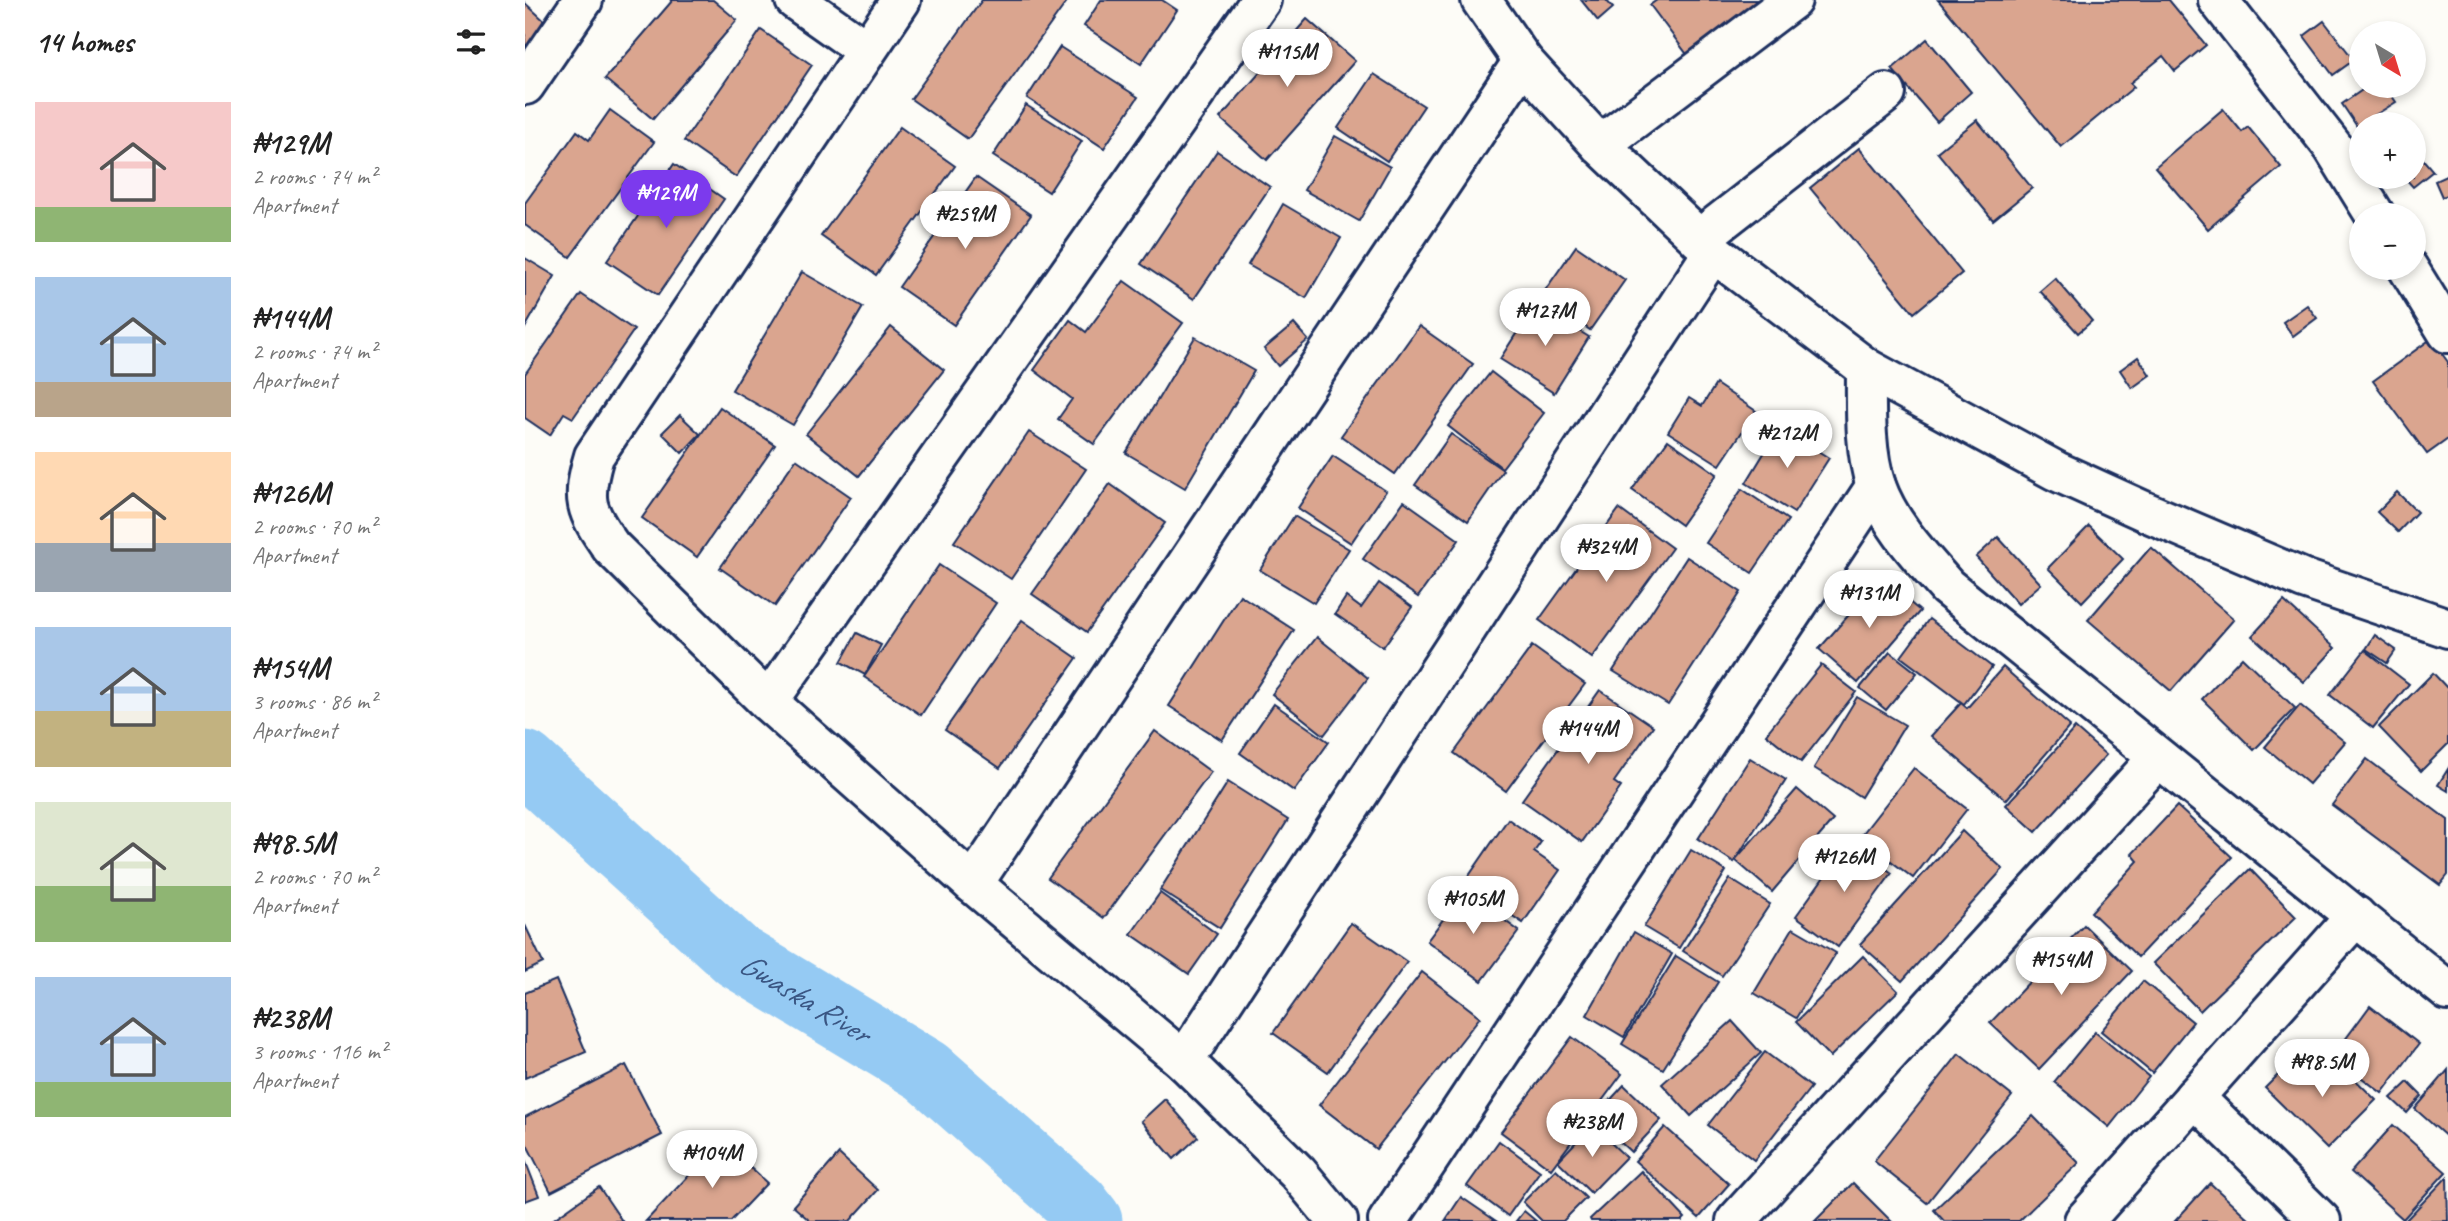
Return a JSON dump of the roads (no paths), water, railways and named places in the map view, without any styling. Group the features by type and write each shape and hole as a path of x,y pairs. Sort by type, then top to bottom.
{"street":[{"path":"525,85 583,0"},
{"path":"795,0 866,50"},
{"path":"901,0 594,456 586,482 586,503 594,524 611,547 768,702 973,884 1184,1061 1297,1173 1338,1221"},
{"path":"768,702 1261,0"},
{"path":"1481,0 1523,61 1600,145 1706,246 1866,368 2056,471 2144,511 2304,579 2448,628"},
{"path":"1600,145 1792,0"},
{"path":"2218,0 2333,147 2368,203"},
{"path":"973,884 1523,61"},
{"path":"1184,1061 1706,246 1886,93"},
{"path":"2415,280 2448,333"},
{"path":"1866,368 1866,427 1876,486 1902,535 1947,587 2448,991"},
{"path":"1388,1221 1876,486"},
{"path":"1736,1221 2158,758"},
{"path":"2084,1221 2356,916"},
{"path":"2194,1097 2321,1221"}],"waterway":[{"name":"Gwaska River","path":"525,763 738,957 927,1071 1077,1204 1090,1221"}]}
